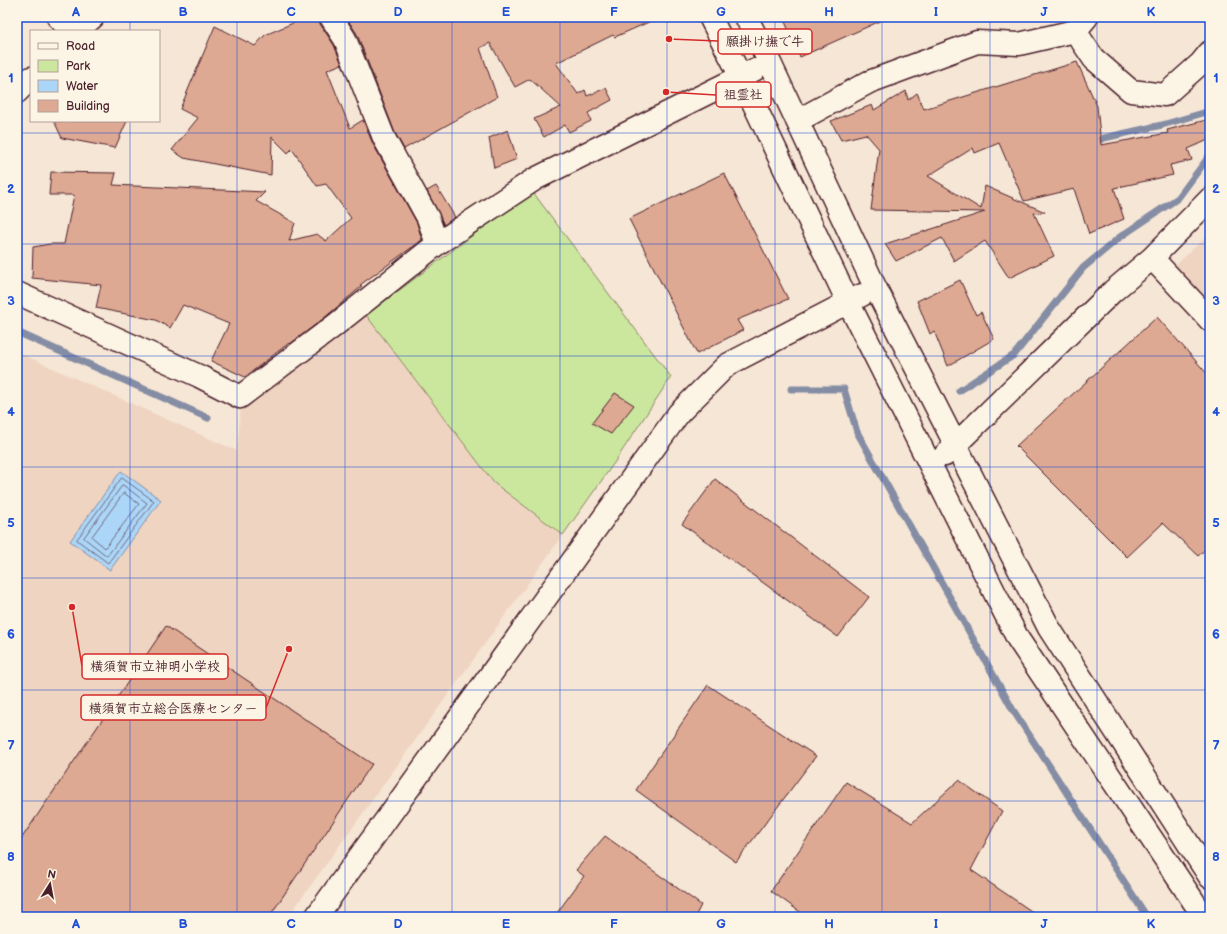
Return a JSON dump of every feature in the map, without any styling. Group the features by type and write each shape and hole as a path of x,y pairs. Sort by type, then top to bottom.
{"main road":[{"path":"58,17 70,30"},
{"path":"78,30 93,17"},
{"path":"331,17 345,38 384,138 428,218 437,244"},
{"path":"710,17 741,77 848,302 1018,639 1204,917"},
{"path":"746,17 770,63 875,288 1049,628 1210,877"},
{"path":"797,121 869,82 977,42 1019,44 1081,24 1094,59 1131,91 1165,95 1201,63 1210,52"},
{"path":"17,293 198,376 240,397 334,326 437,244 535,179 770,63"},
{"path":"17,92 30,79"},
{"path":"932,469 1113,291 1152,258 1210,199"},
{"path":"1152,258 1210,320"},
{"path":"316,917 679,413 727,365 875,288"}],"shaded area":[{"path":"1210,233 1210,304 1174,267"},
{"path":"366,315 494,483 563,535 288,917 17,917 17,352 237,451 241,405"}],"green space":[{"path":"532,191 671,377 614,463 563,535 494,483 366,315"}],"water":[{"path":"121,471 161,500 110,570 70,541"}],"building":[{"path":"307,17 319,17 320,24 334,45 342,64 327,70 350,128 363,120 373,144 417,223 422,240 360,285 362,286 323,319 245,377 211,361 229,324 183,305 170,328 156,320 96,308 101,285 32,278 33,247 50,244 64,244 74,195 49,195 51,172 116,173 113,185 265,192 256,201 295,223 289,241 317,234 326,241 351,218 326,184 317,186 292,149 288,153 272,137 271,175 184,158 172,150 198,118 180,109 215,26 255,46 265,35"},
{"path":"346,17 660,17 615,37 613,35 556,63 578,94 585,90 587,96 606,88 612,100 588,113 591,121 569,132 565,125 544,137 534,119 561,107 530,79 515,87 490,43 480,48 497,97 404,149 395,133 357,34"},
{"path":"783,17 889,17 800,57"},
{"path":"1077,62 1097,106 1101,145 1168,133 1167,130 1210,119 1210,137 1206,141 1188,149 1192,160 1170,165 1173,175 1114,188 1124,219 1089,234 1074,189 1024,201 999,143 975,153 973,148 928,176 981,209 985,186 1045,212 1034,213 1054,256 1009,278 985,241 954,261 942,238 896,261 885,244 985,212 871,210 879,149 866,134 841,140 831,121 872,105 874,110 906,91 908,100 917,93 924,109"},
{"path":"54,122 127,122 115,148 62,138"},
{"path":"508,130 517,159 494,168 489,138"},
{"path":"724,173 788,299 737,320 743,330 697,354 629,219"},
{"path":"436,186 455,217 444,225 427,191"},
{"path":"960,280 976,315 981,312 994,339 948,366 934,331 930,334 917,301"},
{"path":"1157,317 1210,377 1210,545 1198,556 1163,523 1127,557 1016,446"},
{"path":"615,393 634,405 611,434 592,423"},
{"path":"715,479 869,597 838,637 682,524"},
{"path":"166,626 372,764 269,917 17,917 17,845"},
{"path":"708,685 816,756 736,862 636,790"},
{"path":"959,780 1002,811 971,870 1040,917 807,917 771,891 846,782 912,823"},
{"path":"605,836 701,905 695,917 554,917 584,876 576,870"}],"waterway":[{"path":"1093,143 1104,138 1162,125 1210,111"},
{"path":"959,391 1014,355 1083,268 1120,237 1178,198 1210,155"},
{"path":"17,332 208,418"},
{"path":"791,389 844,389 857,432 1013,710 1147,917"}],"place":[{"name":"願掛け撫で牛","path":"669,39"},
{"name":"祖霊社","path":"666,92"},
{"name":"横須賀市立神明小学校","path":"72,607"},
{"name":"横須賀市立総合医療センター","path":"289,649"}]}
